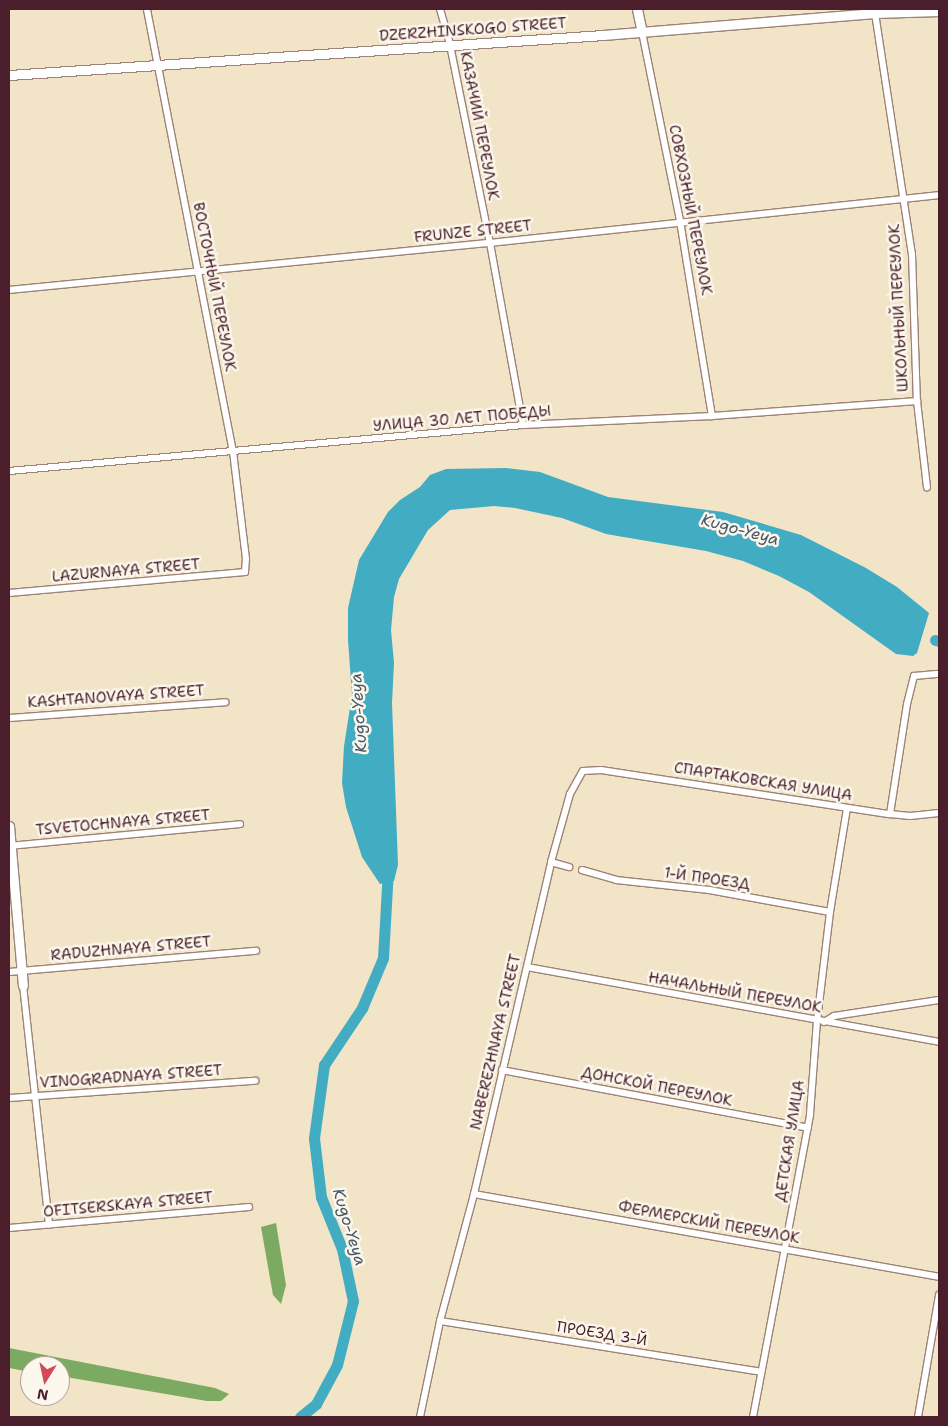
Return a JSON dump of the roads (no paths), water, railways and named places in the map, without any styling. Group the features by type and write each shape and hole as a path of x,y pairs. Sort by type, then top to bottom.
{"street":[{"name":"ВОСТОЧНЫЙ ПЕРЕУЛОК","path":"147,9 233,452 245,572"},
{"name":"КАЗАЧИЙ ПЕРЕУЛОК","path":"440,9 450,45 490,244 523,425"},
{"name":"СОВХОЗНЫЙ ПЕРЕУЛОК","path":"637,9 680,221 712,416"},
{"name":"DZERZHINSKOGO STREET","path":"9,75 642,32 874,11 939,11"},
{"name":"ШКОЛЬНЫЙ ПЕРЕУЛОК","path":"874,11 905,198 912,254 917,401 927,487"},
{"name":"FRUNZE STREET","path":"9,290 490,244 680,221 939,195"},
{"name":"УЛИЦА 30 ЛЕТ ПОБЕДЫ","path":"9,471 523,425 712,416 917,401"},
{"name":"LAZURNAYA STREET","path":"9,594 245,572"},
{"path":"890,814 914,676 939,674"},
{"name":"KASHTANOVAYA STREET","path":"9,718 224,702"},
{"name":"СПАРТАКОВСКАЯ УЛИЦА","path":"583,771 602,770 890,814 910,816 939,813"},
{"name":"NABEREZHNAYA STREET","path":"420,1417 440,1321 474,1194 551,862 573,786 583,771"},
{"name":"ДЕТСКАЯ УЛИЦА","path":"752,1417 808,1128 821,1022 830,912 846,808"},
{"name":"TSVETOCHNAYA STREET","path":"10,846 240,824"},
{"path":"9,826 21,971 49,1225"},
{"path":"551,862 569,867"},
{"name":"1-Й ПРОЕЗД","path":"582,870 616,880 709,890 830,912"},
{"name":"RADUZHNAYA STREET","path":"9,972 256,951"},
{"name":"НАЧАЛЬНЫЙ ПЕРЕУЛОК","path":"527,967 939,1042"},
{"path":"821,1022 834,1016 939,1000"},
{"name":"ДОНСКОЙ ПЕРЕУЛОК","path":"502,1070 808,1128"},
{"name":"VINOGRADNAYA STREET","path":"9,1098 255,1080"},
{"name":"ФЕРМЕРСКИЙ ПЕРЕУЛОК","path":"474,1194 939,1277"},
{"name":"OFITSERSKAYA STREET","path":"9,1228 249,1207"},
{"path":"918,1417 939,1295"},
{"name":"ПРОЕЗД 3-Й","path":"440,1321 761,1372"}],"water":[{"path":"506,468 540,472 608,497 723,512 801,535 866,568 897,587 929,613 917,653 913,656 896,654 809,592 779,576 743,561 706,551 606,534 562,518 515,508 494,506 450,510 428,530 399,579 394,597 391,630 394,663 392,703 398,865 394,881 380,884 362,857 346,807 342,783 344,746 352,695 348,608 359,560 388,512 400,500 420,487 430,475 446,469"}],"waterway":[{"name":"Kugo-Yeya","path":"935,640 939,641"},
{"name":"Kugo-Yeya","path":"300,1417 316,1404 337,1365 353,1301 342,1249 321,1197 314,1138 324,1065 362,1008 383,958 388,869"}]}
